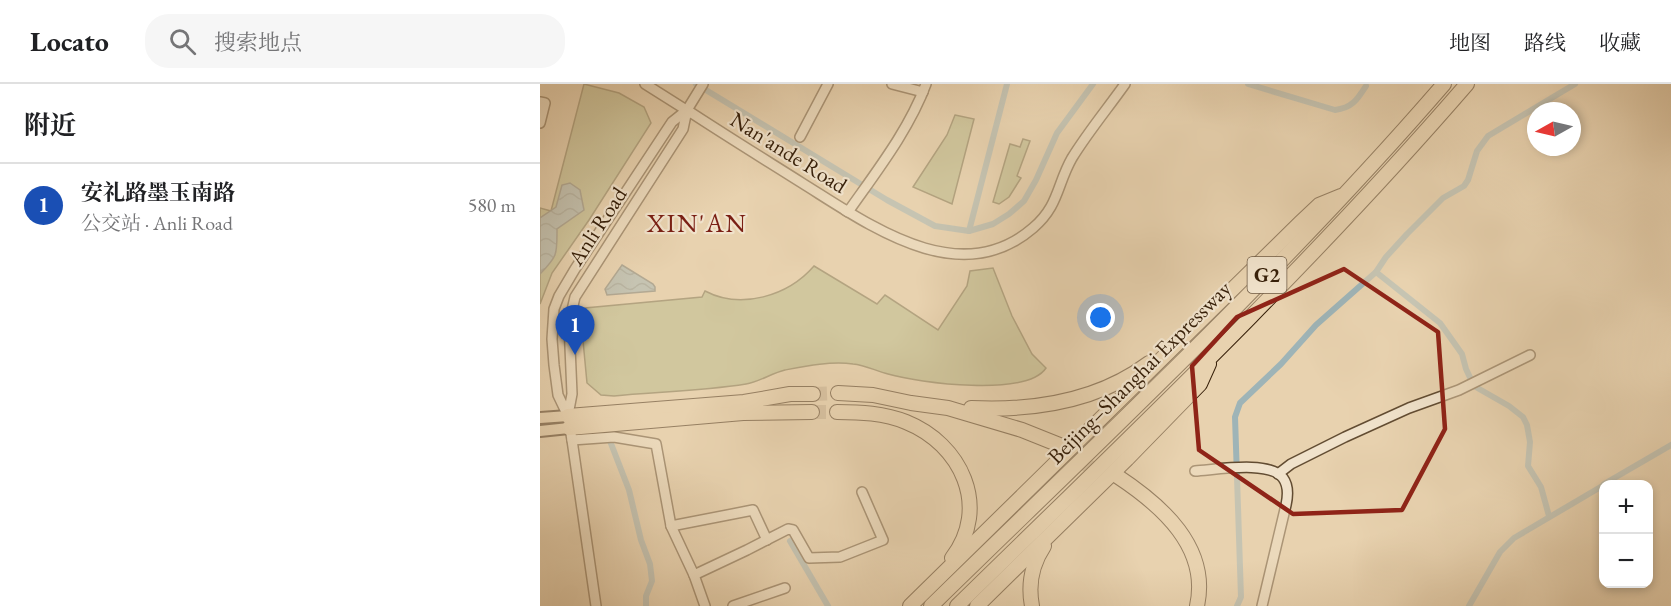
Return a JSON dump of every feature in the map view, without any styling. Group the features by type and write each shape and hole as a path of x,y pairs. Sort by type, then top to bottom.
{"highway":[{"name":"Beijing–Shanghai Expressway","path":"931,606 1105,436 1119,412 1211,332 1346,194 1444,84"},
{"name":"Beijing–Shanghai Expressway","path":"957,606 1001,573 1142,434 1200,384 1212,356 1399,162 1467,84"},
{"path":"910,606 1094,426 1119,412 1169,352 1319,205 1346,194"},
{"path":"838,393 873,395 911,404 948,408 1012,409 1063,402 1111,386 1169,352"},
{"path":"570,428 790,394 813,394"},
{"path":"837,412 887,408 983,423 1065,450 1023,430 948,408"},
{"path":"570,428 742,413 812,412"},
{"path":"859,412 887,416 920,429 934,438 956,462 968,492 970,509 968,526 946,571"},
{"path":"1032,606 1032,574 1038,555 1068,516 1122,454"},
{"path":"1115,478 1162,517 1179,537 1191,561 1196,603"},
{"path":"977,606 1001,573 1068,516"}],"main road":[{"path":"540,418 570,428"},
{"path":"540,431 570,428"}],"street":[{"name":"Nan'ande Road","path":"645,84 848,212 894,238 917,247 963,255 999,248 1032,229 1044,217 1058,196 1072,158 1125,84"},
{"name":"Anli Road","path":"570,428 558,395 552,339 554,309 559,296 672,122 687,110 703,84"},
{"path":"800,137 828,84"},
{"path":"848,212 907,122 924,88 892,84"},
{"path":"540,102 545,103 540,123"},
{"name":"Anli Road","path":"570,428 572,394 569,323 575,297 683,129 687,110"},
{"path":"1278,474 1291,464 1345,437 1409,408 1478,381 1530,355"},
{"path":"596,606 570,428 656,444 671,526 694,575 705,606"},
{"path":"1195,471 1269,469 1278,474 1286,484 1288,497 1262,606"},
{"path":"694,575 791,528 806,555 811,558 840,557 883,540 862,492"},
{"path":"671,526 753,510 767,540"},
{"path":"733,606 785,588"}],"highlighted area":[{"path":"1344,269 1438,332 1445,429 1402,510 1293,514 1199,450 1192,366 1237,317"}],"green space":[{"path":"584,84 619,93 644,107 651,123 552,273 540,304 540,208 551,211"},
{"path":"955,115 974,119 952,204 913,187 947,135"},
{"path":"1023,139 1030,141 1017,176 1021,178 1009,197 999,204 993,202 1010,144 1020,147"},
{"path":"814,266 877,304 885,295 938,330 967,286 970,271 993,268 1012,316 1032,354 1046,368 1035,377 996,385 923,381 845,363 819,364 785,370 746,384 696,390 614,396 601,395 587,383 582,330 585,308 702,297 705,291 719,297 734,299 763,297 791,285"}],"water":[{"path":"570,183 580,190 584,210 557,229 555,254 540,274 540,218 556,207 562,185"},
{"path":"622,265 653,284 655,291 607,295 605,289"}],"waterway":[{"path":"696,84 887,200 935,226 969,231 993,224 1024,201 1057,133 1093,84"},
{"path":"969,231 1007,84"},
{"path":"1248,84 1335,110 1354,102 1366,86"},
{"path":"1237,606 1241,597 1235,417 1240,403 1281,364 1316,325 1376,272 1386,257 1443,198 1464,186 1477,151 1488,136 1575,84"},
{"path":"1376,272 1440,323 1462,354 1474,386 1509,406 1523,417 1530,442 1528,466 1541,487 1549,516"},
{"path":"610,441 629,490 641,540 650,564 652,581 646,596 646,606"},
{"path":"1611,480 1671,445"},
{"path":"1469,606 1500,552 1514,538 1599,488"},
{"path":"790,541 828,606"}],"tunnel":[{"path":"813,394 838,393"},
{"path":"812,412 837,412"},
{"path":"1063,452 1105,475"}],"place":[{"name":"安礼路墨玉南路","path":"575,355"}],"district":[{"name":"XIN'AN","path":"697,223"}]}
